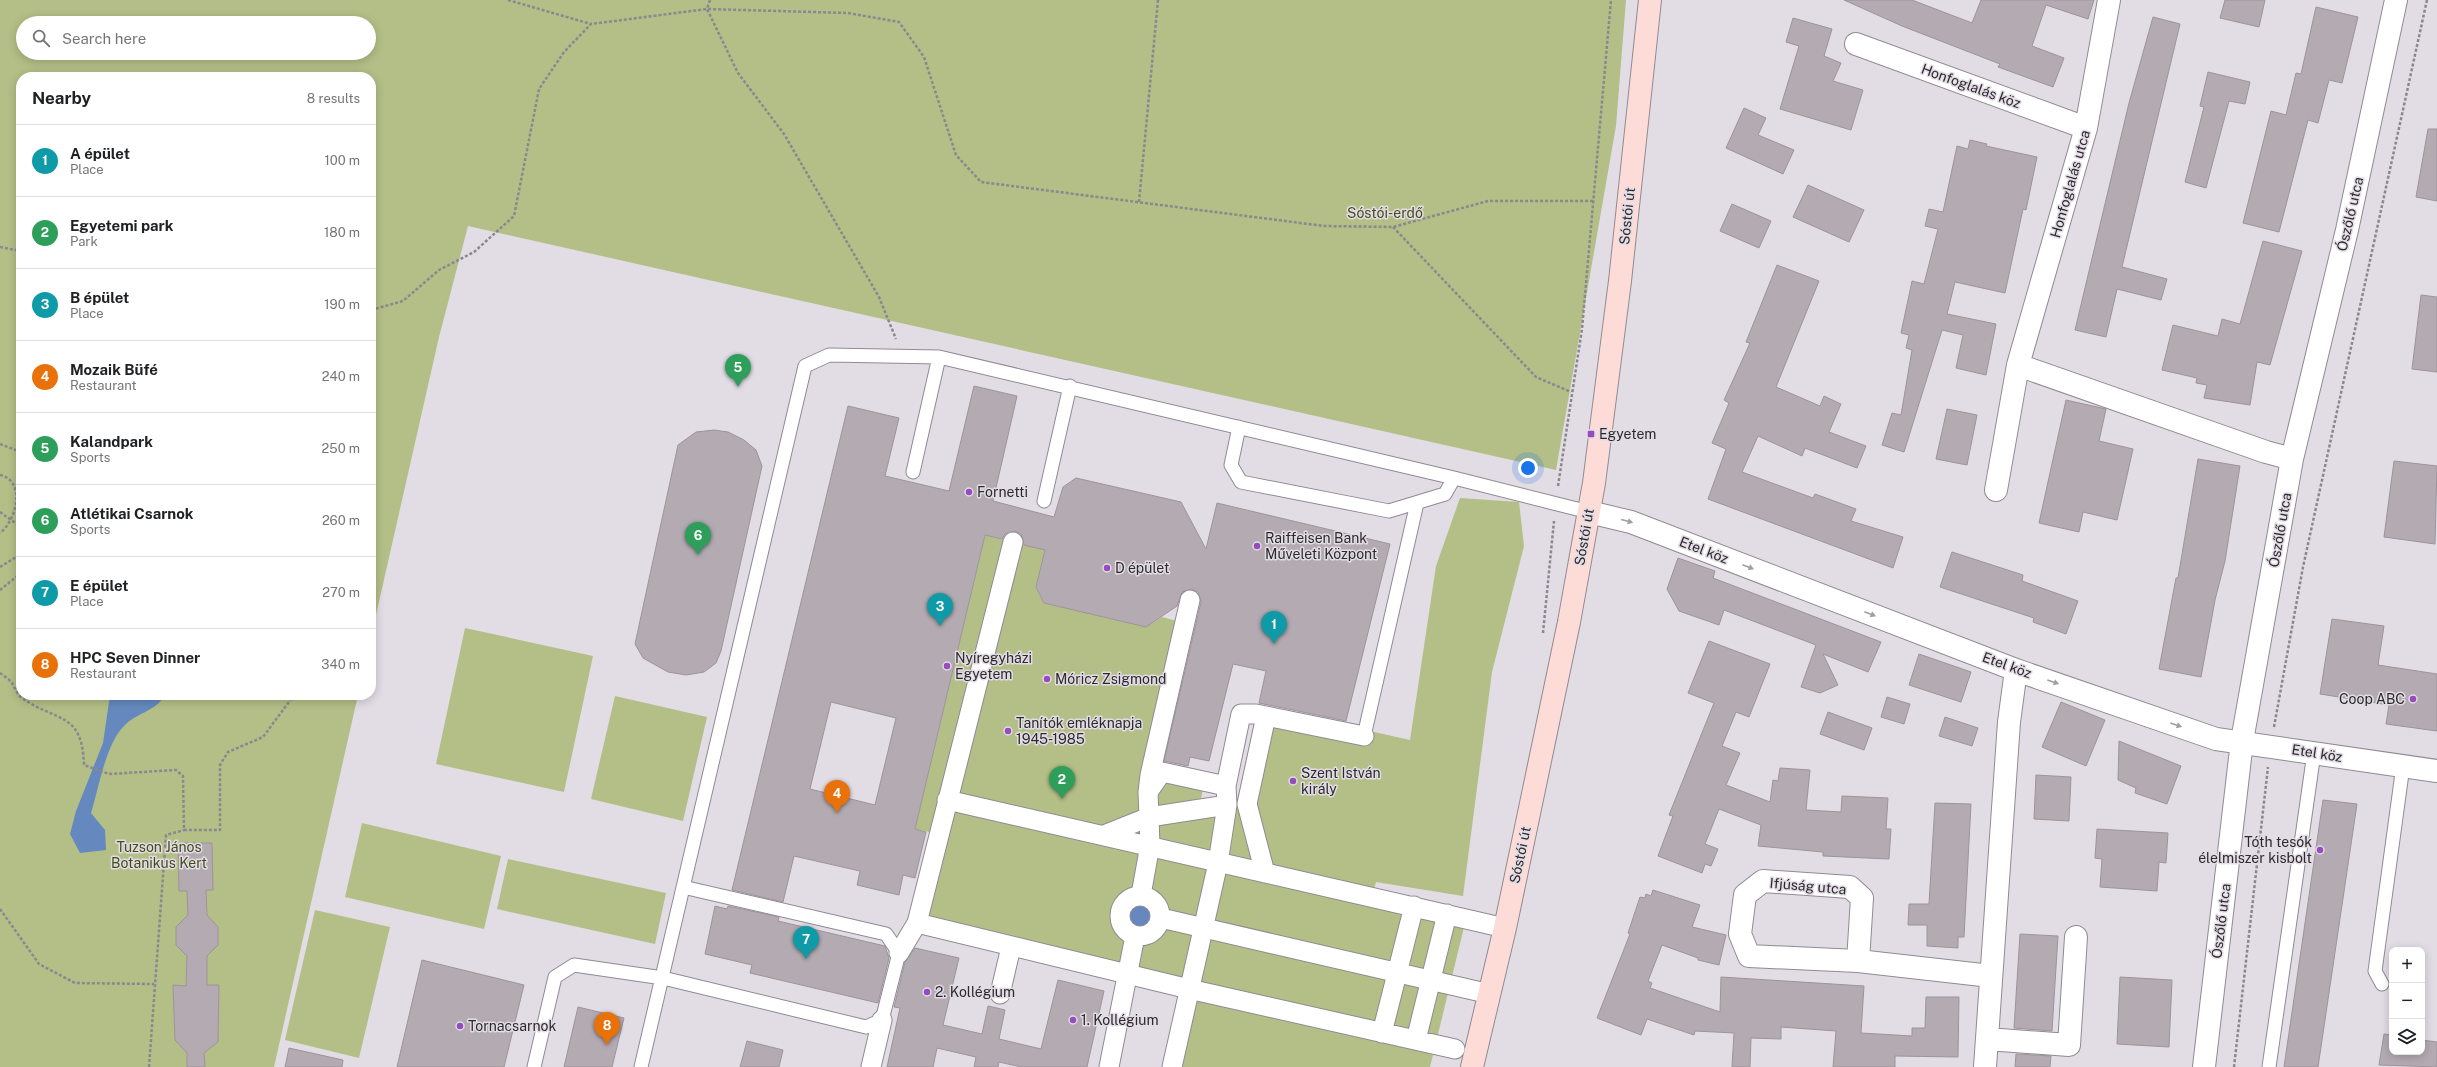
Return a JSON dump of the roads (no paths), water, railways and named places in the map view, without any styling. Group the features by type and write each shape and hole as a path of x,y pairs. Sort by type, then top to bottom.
{"main road":[{"name":"Sóstói út","path":"1472,1067 1505,928 1569,622 1589,512 1620,281 1650,0"}],"street":[{"name":"Honfoglalás utca","path":"1996,490 2018,365 2086,128 2109,0"},
{"name":"Ószőlő utca","path":"2204,1067 2242,741 2292,459 2347,230 2396,0"},
{"name":"Honfoglalás köz","path":"1856,44 2086,128"},
{"path":"2018,365 2266,452 2292,459"},
{"name":"Etel köz","path":"1589,512 1631,522 2016,670 2216,738 2437,771"},
{"path":"899,953 917,923 1012,542"},
{"path":"1141,895 1150,845 1148,792 1150,775 1190,600"},
{"path":"1985,1067 2009,722 2016,670"},
{"path":"1172,1067 1218,863 1226,796 1242,714 1266,716 1364,736"},
{"path":"1265,873 1248,800 1266,716"},
{"path":"1148,792 1162,772 1226,796 1248,800"},
{"path":"1104,835 1149,817 1226,796"},
{"path":"947,800 1150,845 1218,863 1414,906 1505,928"},
{"name":"Ifjúság utca","path":"1858,961 1862,898 1850,887 1762,881 1745,895 1740,934 1748,956 1858,961 1991,976"},
{"path":"1141,895 1153,900 1158,905 1161,918 1154,930 1142,936 1135,936 1124,928 1121,923 1121,910 1128,899 1141,895"},
{"path":"1382,1033 1414,906"},
{"path":"1416,1040 1447,914"},
{"path":"1161,918 1490,994"},
{"path":"917,923 1189,989 1455,1049"},
{"path":"1111,1067 1135,936"},
{"path":"1987,1040 2069,1045 2076,937"},
{"path":"1000,994 1011,947"},
{"path":"871,1067 882,1020"}],"lane":[{"path":"641,1067 805,366 829,355 939,356 1454,478 1589,512"},
{"path":"912,472 939,356"},
{"path":"1044,501 1070,386"},
{"path":"1239,427 1231,465 1241,482 1389,511 1445,494 1454,478"},
{"path":"1364,736 1417,503"},
{"path":"2269,1067 2314,753"},
{"path":"2382,984 2376,971 2403,766"},
{"path":"534,1067 555,976 574,964 663,978 866,1028 882,1020 899,953 886,934 683,887"}],"water":[{"path":"109,700 161,700 157,705 126,724 113,742 108,753 91,813 105,830 106,850 80,853 70,834 76,811 103,743"},
{"path":"1141,902 1150,906 1154,915 1150,924 1141,928 1132,924 1128,915 1132,906"}],"place":[{"name":"Kalandpark","path":"738,387"},
{"name":"Egyetem","path":"1591,434"},
{"name":"Fornetti","path":"969,492"},
{"name":"Raiffeisen Bank Műveleti Központ","path":"1257,546"},
{"name":"Atlétikai Csarnok","path":"698,555"},
{"name":"D épület","path":"1107,568"},
{"name":"B épület","path":"940,626"},
{"name":"A épület","path":"1274,644"},
{"name":"Nyíregyházi Egyetem","path":"947,666"},
{"name":"Móricz Zsigmond","path":"1047,679"},
{"name":"Coop ABC","path":"2413,699"},
{"name":"Tanítók emléknapja 1945-1985","path":"1008,731"},
{"name":"Szent István király","path":"1293,781"},
{"name":"Egyetemi park","path":"1062,799"},
{"name":"Mozaik Büfé","path":"837,813"},
{"name":"Tóth tesók élelmiszer kisbolt","path":"2320,850"},
{"name":"E épület","path":"806,959"},
{"name":"2. Kollégium","path":"927,992"},
{"name":"1. Kollégium","path":"1073,1020"},
{"name":"Tornacsarnok","path":"460,1026"},
{"name":"HPC Seven Dinner","path":"607,1045"}],"park label":[{"name":"Sóstói-erdő","path":"1385,213"},
{"name":"Tuzson János Botanikus Kert","path":"159,856"}]}
